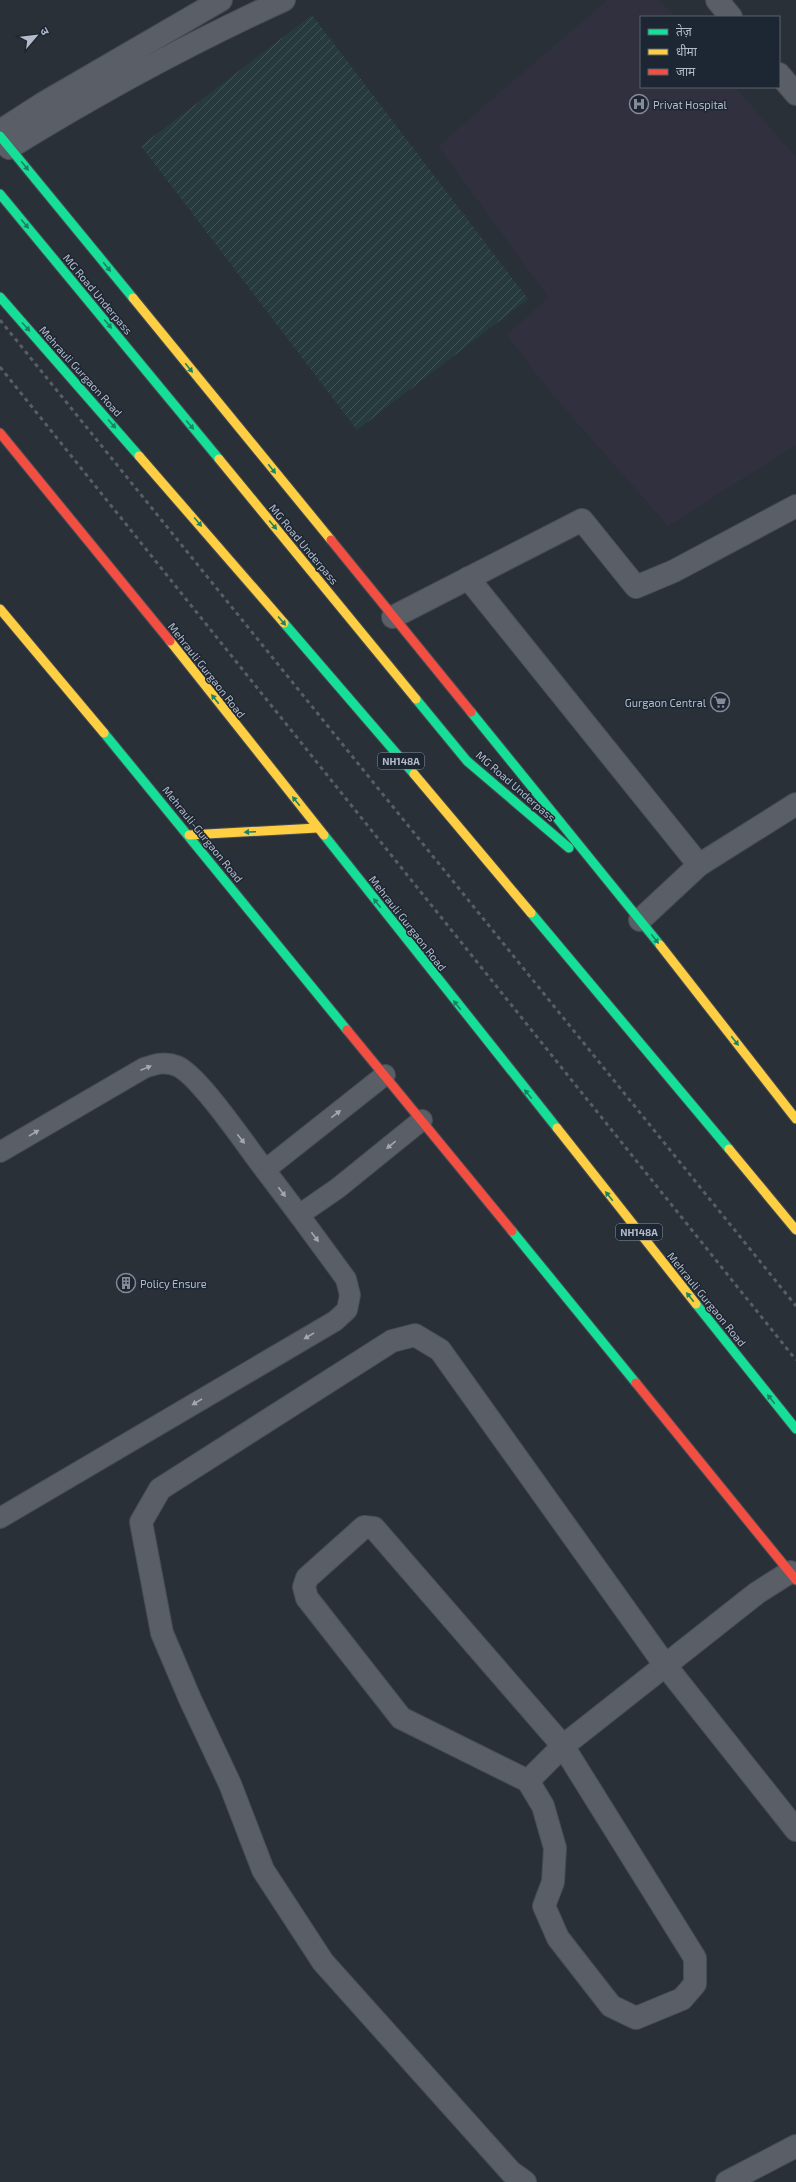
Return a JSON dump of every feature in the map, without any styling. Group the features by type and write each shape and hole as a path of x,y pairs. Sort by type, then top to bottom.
{"main road":[{"path":"3,138 614,886 796,1118"},
{"name":"MG Road Underpass","path":"0,194 467,760 614,886"},
{"name":"Mehrauli Gurgaon Road","path":"0,297 176,497 589,982 796,1230"},
{"name":"Mehrauli Gurgaon Road","path":"0,433 108,564 796,1429"},
{"path":"6,455 17,454"},
{"name":"Mehrauli-Gurgaon Road","path":"0,609 189,835 793,1576"},
{"path":"189,835 317,828"},
{"path":"783,1414 792,1405"}],"street":[{"path":"3,138 42,104 221,0"},
{"path":"3,138 54,120 171,56 284,0"},
{"path":"717,0 730,16"},
{"path":"780,75 796,94"},
{"path":"393,617 582,520 636,587 674,570 796,506"},
{"path":"468,578 699,865"},
{"path":"640,920 699,865 796,804"},
{"path":"525,2182 510,2172 323,1962 263,1870 230,1784 190,1699 162,1633 141,1522 160,1490 392,1341 415,1335 440,1350 665,1665 796,1830"},
{"path":"364,1527 374,1528 563,1746 695,1958 695,1984 682,1999 636,2018 610,2006 558,1938 544,1906 553,1882 555,1848 543,1806 528,1781 401,1718 307,1598 304,1587 307,1578 364,1527"},
{"path":"528,1781 563,1746 757,1593 793,1576"},
{"path":"727,2182 796,2146"}],"lane":[{"path":"0,1152 144,1068 162,1062 177,1066 194,1078 299,1215 346,1279 350,1295 347,1310 335,1321 0,1518"},
{"path":"265,1170 385,1075"},
{"path":"299,1215 338,1188 422,1120"}],"shaded area":[{"path":"607,0 660,0 674,16 640,16 640,88 736,88 796,157 796,445 668,526 550,392 507,335 548,297 438,146"}],"green space":[{"path":"312,15 528,299 357,430 141,146"}],"railway":[{"path":"0,320 796,1306"},
{"path":"0,367 796,1360"}],"traffic: fast":[{"path":"0,136 133,298"},
{"path":"0,194 219,459"},
{"path":"0,297 139,456"},
{"path":"284,623 414,774"},
{"path":"416,699 467,761 569,848"},
{"path":"471,712 660,945"},
{"path":"104,733 347,1030"},
{"path":"324,835 557,1128"},
{"path":"531,913 729,1149"},
{"path":"512,1231 636,1383"},
{"path":"696,1304 796,1429"}],"traffic: slow":[{"path":"133,298 331,540"},
{"path":"139,456 284,623"},
{"path":"219,459 416,699"},
{"path":"0,609 104,733"},
{"path":"170,641 324,835"},
{"path":"414,774 531,913"},
{"path":"189,835 317,828"},
{"path":"660,945 796,1119"},
{"path":"557,1128 696,1304"},
{"path":"729,1149 796,1230"}],"traffic: jam":[{"path":"0,433 170,641"},
{"path":"331,540 471,712"},
{"path":"347,1030 512,1231"},
{"path":"636,1383 796,1580"}],"place":[{"name":"Privat Hospital","path":"639,104"},
{"name":"Gurgaon Central","path":"720,702"},
{"name":"Policy Ensure","path":"126,1283"}]}
